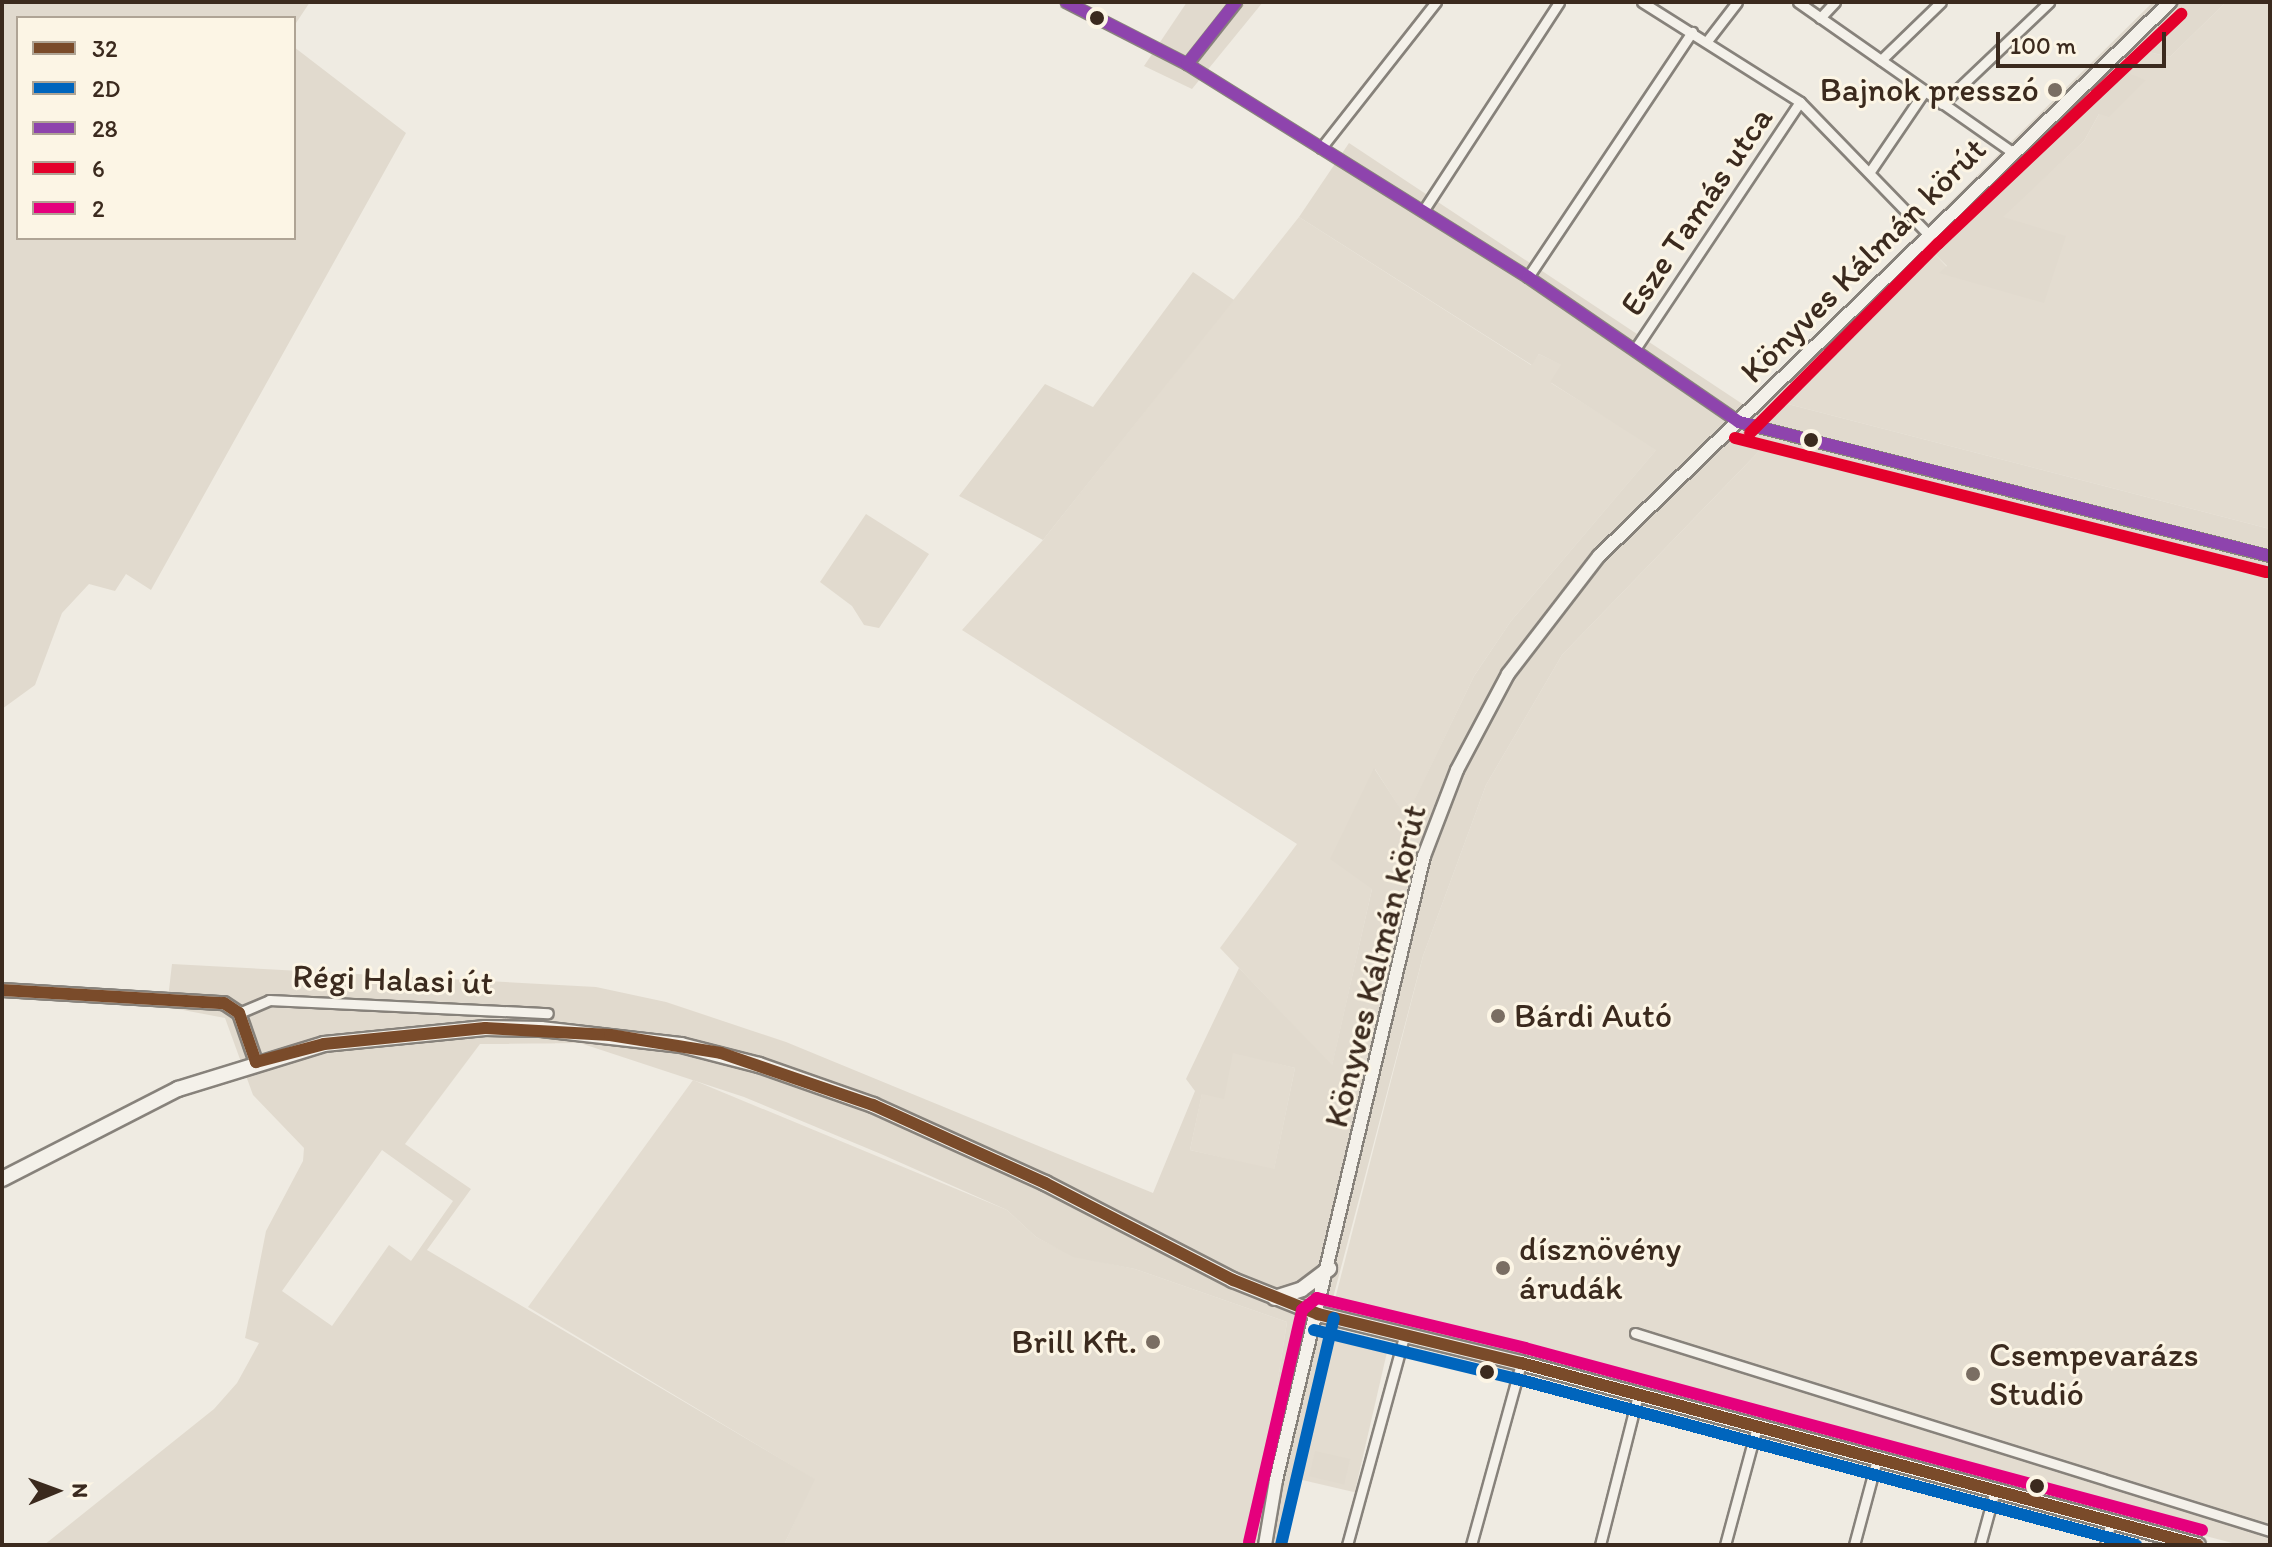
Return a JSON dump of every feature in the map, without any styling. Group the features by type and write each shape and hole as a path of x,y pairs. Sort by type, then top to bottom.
{"main road":[{"path":"2,1179 178,1089 256,1062 324,1044 485,1028 610,1035 721,1053 873,1105 1045,1183 1183,1255 1275,1298 1318,1314 1521,1363 2198,1545"},
{"path":"1275,1298 1302,1289 1329,1269"}],"street":[{"path":"1066,2 1187,64 1423,211 1528,277 1739,422 2270,556"},
{"path":"1187,64 1236,2"},
{"path":"1321,148 1436,2"},
{"path":"1423,211 1559,2"},
{"path":"1642,2 1800,102 1871,170 1927,233"},
{"path":"1707,41 1737,2"},
{"path":"1798,2 2012,152"},
{"path":"1820,18 1835,2"},
{"path":"1881,60 1941,2"},
{"path":"1942,104 2049,2"},
{"name":"Könyves Kálmán körút","path":"1265,1545 1276,1480 1329,1269 1424,856 1457,770 1508,674 1560,602 1599,556 1739,422 1927,233 2170,2"},
{"path":"1528,277 1692,32"},
{"path":"1871,170 1924,92"},
{"name":"Esze Tamás utca","path":"1635,349 1800,102"},
{"path":"2,990 224,1003 239,1013 256,1062"},
{"name":"Régi Halasi út","path":"239,1013 269,1000 548,1013"},
{"path":"1635,1333 2270,1531"},
{"path":"1347,1545 1404,1336"},
{"path":"1471,1545 1521,1363"},
{"path":"1600,1545 1638,1395"},
{"path":"1725,1545 1757,1426"},
{"path":"1854,1545 1877,1459"},
{"path":"1980,1545 1995,1490"},
{"path":"2105,1545 2111,1521"}],"shaded area":[{"path":"2,2 310,2 296,23 296,16 16,16 16,240 296,240 296,49 406,133 151,590 126,574 115,591 89,584 62,613 35,685 2,709"},
{"path":"1187,2 1263,2 1192,89 1144,66"},
{"path":"2153,2 2226,2 2170,57 2144,51 2123,71 2146,80 2109,117 2099,114 2084,141 2003,217 2066,236 2044,303 1939,273 1947,266 1929,248 1780,402 2270,529 2270,568 1765,445 1562,655 1486,785 1423,956 1323,1336 1280,1545 1252,1545 1287,1322 1135,1269 1073,1257 1036,1237 1007,1210 881,1154 744,1097 580,1043 480,1044 405,1144 471,1189 427,1250 815,1479 784,1545 44,1545 214,1409 237,1383 259,1343 245,1338 266,1231 303,1161 304,1148 253,1095 225,1018 167,1007 172,964 596,987 666,1002 786,1042 1153,1193 1195,1091 1186,1079 1239,968 1332,1065 1372,889 1330,859 1374,768 1406,817 1474,676 1511,621 1656,450 1550,382 1561,365 1539,354 1532,365 1299,217 1349,143 1744,405","holes":["1233,1053 1295,1068 1274,1169 1190,1150 1202,1094 1224,1099","382,1150 453,1201 411,1261 389,1245 332,1326 282,1291"]},
{"path":"2226,2 2270,2 2270,529 1780,402 1929,248 1947,267 1940,274 2084,141 2099,114 2145,80 2122,72 2144,51 2170,57"},
{"path":"1299,217 1531,365 1539,354 1562,365 1551,383 1657,449 1511,621 1474,676 1406,818 1375,769 1372,889 1332,1066 1220,948 1297,844 962,630 1043,540"},
{"path":"1193,272 1234,300 1043,540 959,496 1045,384 1093,407"},
{"path":"1766,444 2270,568 2270,1545 2240,1545 1333,1307 1423,956 1486,785 1562,655"},
{"path":"866,514 929,554 879,628 864,625 852,606 820,582"},
{"path":"1233,1052 1295,1068 1274,1170 1190,1150 1202,1093"},
{"path":"693,1080 1007,1210 1036,1237 1073,1256 1135,1269 1287,1322 1252,1545 784,1545 814,1479 528,1307"},
{"path":"1323,1336 1387,1351 1355,1492 1290,1477"},
{"path":"1315,1451 1350,1459 1344,1484 1309,1476"}],"transit line":[{"name":"28","path":"1066,2 1187,64 1528,277 1739,422 2270,556"},
{"name":"28","path":"1187,64 1236,2"},
{"name":"6","path":"1750,433 1938,244 2181,14"},
{"name":"6","path":"1735,438 2266,572"},
{"name":"32","path":"2,990 224,1003 239,1013 256,1062"},
{"name":"32","path":"256,1062 324,1044 485,1028 610,1035 721,1053 873,1105 1045,1183 1233,1280 1318,1314 1521,1363 2198,1545"},
{"name":"2","path":"1249,1542 1302,1310 1317,1298 1525,1348 2202,1530"},
{"name":"2D","path":"1281,1545 1334,1318"},
{"name":"2D","path":"1314,1330 1517,1379 2136,1545"}],"place":[{"name":"Bajnok presszó","path":"2055,90"},
{"name":"Bárdi Autó","path":"1498,1016"},
{"name":"dísznövény árudák","path":"1503,1268"},
{"name":"Brill Kft.","path":"1153,1342"},
{"name":"Csempevarázs Studió","path":"1973,1374"}]}
